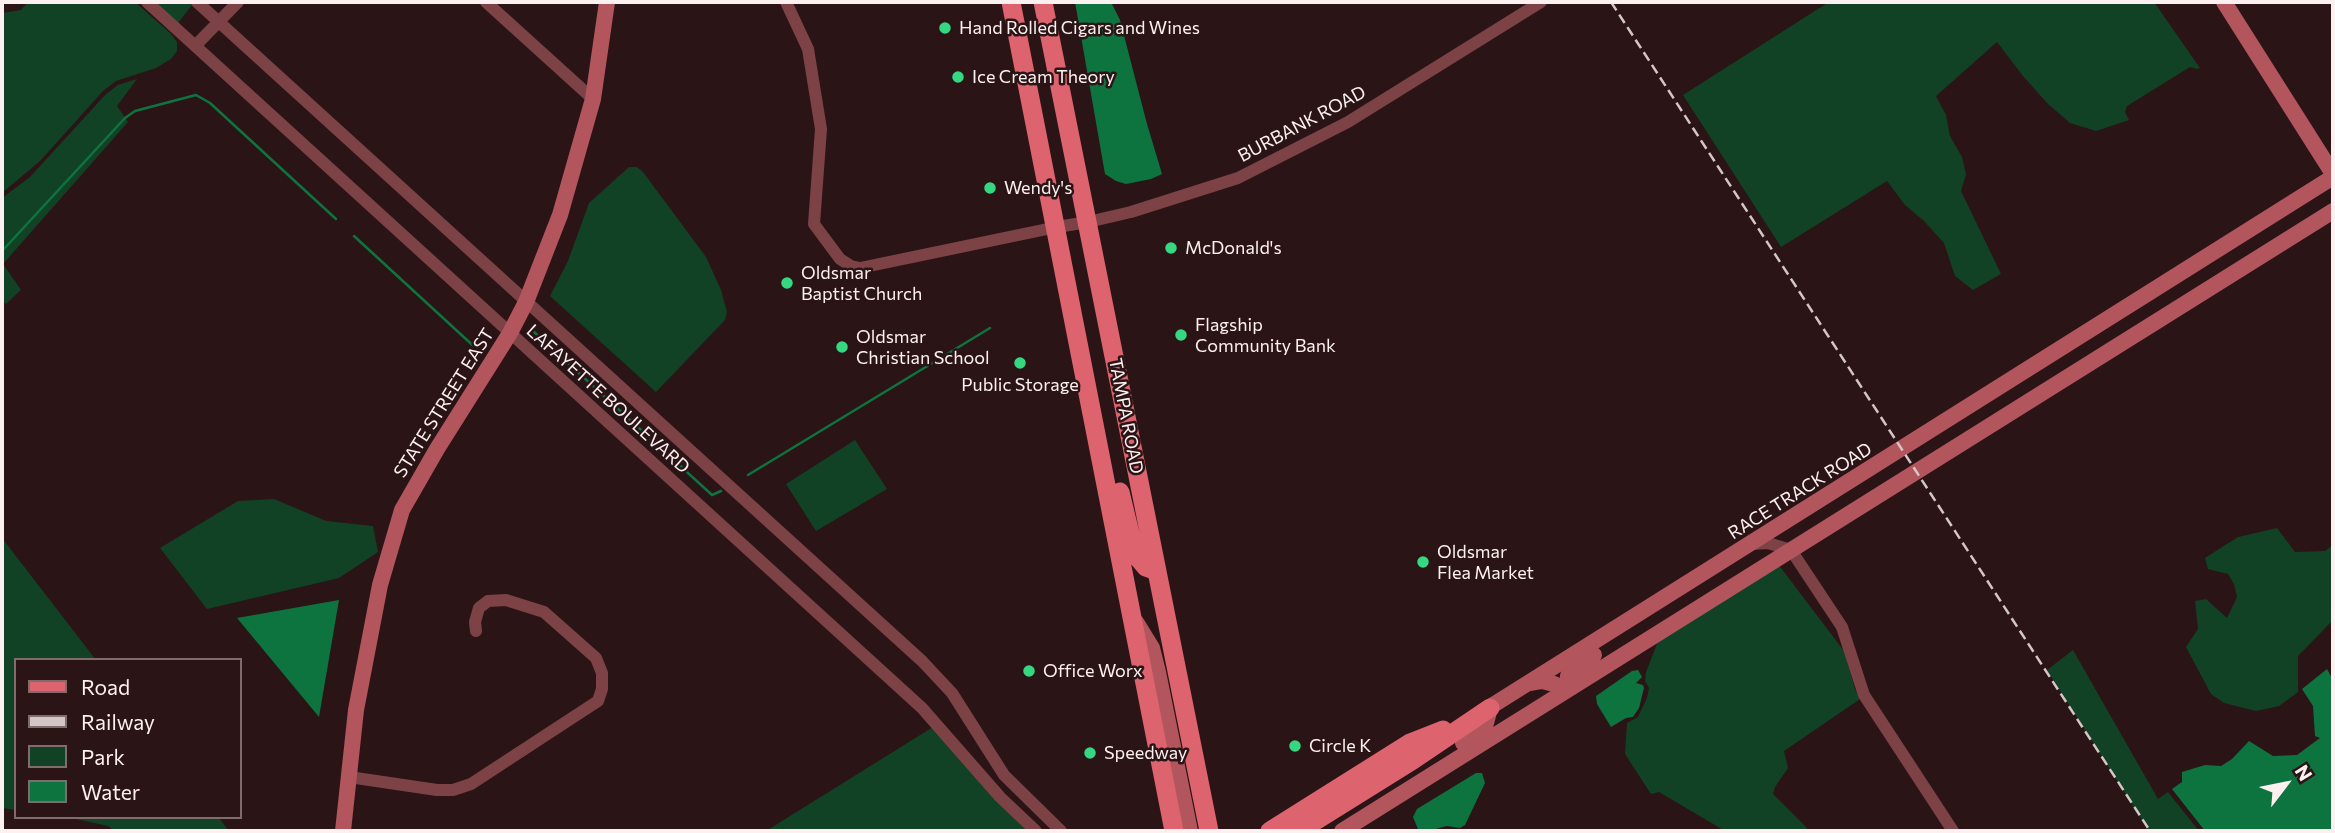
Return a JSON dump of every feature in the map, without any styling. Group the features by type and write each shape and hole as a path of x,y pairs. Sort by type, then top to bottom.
{"main road":[{"name":"STATE STREET EAST","path":"343,831 356,710 380,585 402,510 436,449 510,333 526,302 561,215 593,99 607,2"},
{"name":"TAMPA ROAD","path":"1012,2 1174,831"},
{"name":"TAMPA ROAD","path":"1044,2 1209,831"},
{"path":"2224,2 2333,176"},
{"name":"RACE TRACK ROAD","path":"1284,831 1447,729 1490,708 2333,176"},
{"path":"1342,831 2333,211"},
{"path":"1090,405 1112,453 1121,502 1135,554 1146,567 1157,570"},
{"path":"1706,572 1735,585"},
{"path":"1566,691 1568,676 1578,665 1670,605 1686,584"},
{"path":"1131,614 1152,648 1190,831"},
{"path":"1529,683 1542,681 1566,691"},
{"path":"1490,708 1504,715 1531,713"},
{"path":"1299,831 1490,708"},
{"path":"1331,831 1345,817 1478,733 1485,727 1490,708"},
{"path":"1270,831 1410,743 1447,729"},
{"path":"1204,806 1217,831"}],"street":[{"name":"LAFAYETTE BOULEVARD","path":"147,2 922,708 1000,797 1037,831"},
{"name":"LAFAYETTE BOULEVARD","path":"197,2 922,661 952,693 1004,775 1061,831"},
{"path":"195,46 238,2"},
{"path":"486,2 593,99"},
{"name":"BURBANK ROAD","path":"786,2 808,49 821,129 814,224 840,259 851,266 864,268 1088,222 1188,195 1238,178 1348,122 1541,2"},
{"path":"1751,544 1768,543 1791,550 1842,627 1864,695 1953,831"},
{"path":"349,777 453,790 471,784 598,701 602,689 602,673 596,658 544,612 506,600 488,601 479,607 475,622 476,631"}],"green space":[{"path":"28,2 135,2 170,33 177,42 177,51 171,59 156,68 116,81 103,91 40,161 2,193 2,13 21,10"},
{"path":"155,2 188,2 192,5 178,23"},
{"path":"1829,2 2154,2 2200,68 2190,67 2127,106 2125,112 2129,120 2096,131 2070,123 2047,103 1997,42 1936,96 1946,115 1950,136 1962,157 1966,174 1961,191 2001,274 1973,290 1955,276 1944,243 1905,205 1887,181 1781,247 1683,95"},
{"path":"137,79 117,106 128,122 3,264 21,290 6,304 2,301 2,198 30,177 106,94 118,85"},
{"path":"629,167 637,167 643,172 706,257 721,290 727,312 725,320 656,392 550,296 568,261 589,203"},
{"path":"855,440 887,489 816,531 786,484"},
{"path":"274,499 326,521 373,526 378,552 339,578 207,609 160,548 238,501"},
{"path":"2277,528 2295,552 2325,551 2333,545 2333,620 2298,656 2298,692 2279,706 2256,711 2224,703 2211,694 2186,647 2198,629 2195,601 2206,599 2227,618 2237,597 2228,574 2208,569 2205,558 2238,537"},
{"path":"2,538 94,658 14,658 14,810 2,808"},
{"path":"1778,564 1844,651 1860,699 1784,751 1788,768 1773,794 1807,828 1803,831 1725,831 1659,792 1651,794 1625,754 1627,723 1638,717 1647,698 1649,688 1645,681 1646,672 1659,639"},
{"path":"2073,650 2158,799 2168,792 2199,831 2149,831 2047,670"},
{"path":"933,727 996,801 1028,831 766,831"},
{"path":"76,819 220,819 229,831 114,831 108,826"}],"water":[{"path":"1075,2 1111,2 1120,20 1162,174 1126,184 1105,174"},
{"path":"339,600 319,717 237,618"},
{"path":"2327,669 2333,680 2333,831 2205,831 2172,789 2182,782 2182,772 2205,765 2221,766 2232,759 2249,741 2273,756 2297,755 2320,738 2315,736 2313,706 2302,689"},
{"path":"1638,670 1642,677 1636,683 1644,688 1639,708 1633,717 1611,727 1597,704 1596,696 1632,671"},
{"path":"1476,773 1482,773 1485,783 1465,825 1460,828 1447,826 1428,831 1418,829 1413,817 1417,809"}],"waterway":[{"path":"3,250 125,118 135,111 196,95 210,103 336,219"},
{"path":"354,236 480,352"},
{"path":"748,475 990,328"},
{"path":"533,331 712,495 721,491"}],"railway":[{"path":"1611,2 2150,831"}],"place":[{"name":"Hand Rolled Cigars and Wines","path":"945,28"},
{"name":"Ice Cream Theory","path":"958,77"},
{"name":"Wendy's","path":"990,188"},
{"name":"McDonald's","path":"1171,248"},
{"name":"Oldsmar Baptist Church","path":"787,283"},
{"name":"Flagship Community Bank","path":"1181,335"},
{"name":"Oldsmar Christian School","path":"842,347"},
{"name":"Public Storage","path":"1020,363"},
{"name":"Oldsmar Flea Market","path":"1423,562"},
{"name":"Office Worx","path":"1029,671"},
{"name":"Circle K","path":"1295,746"},
{"name":"Speedway","path":"1090,753"}]}
